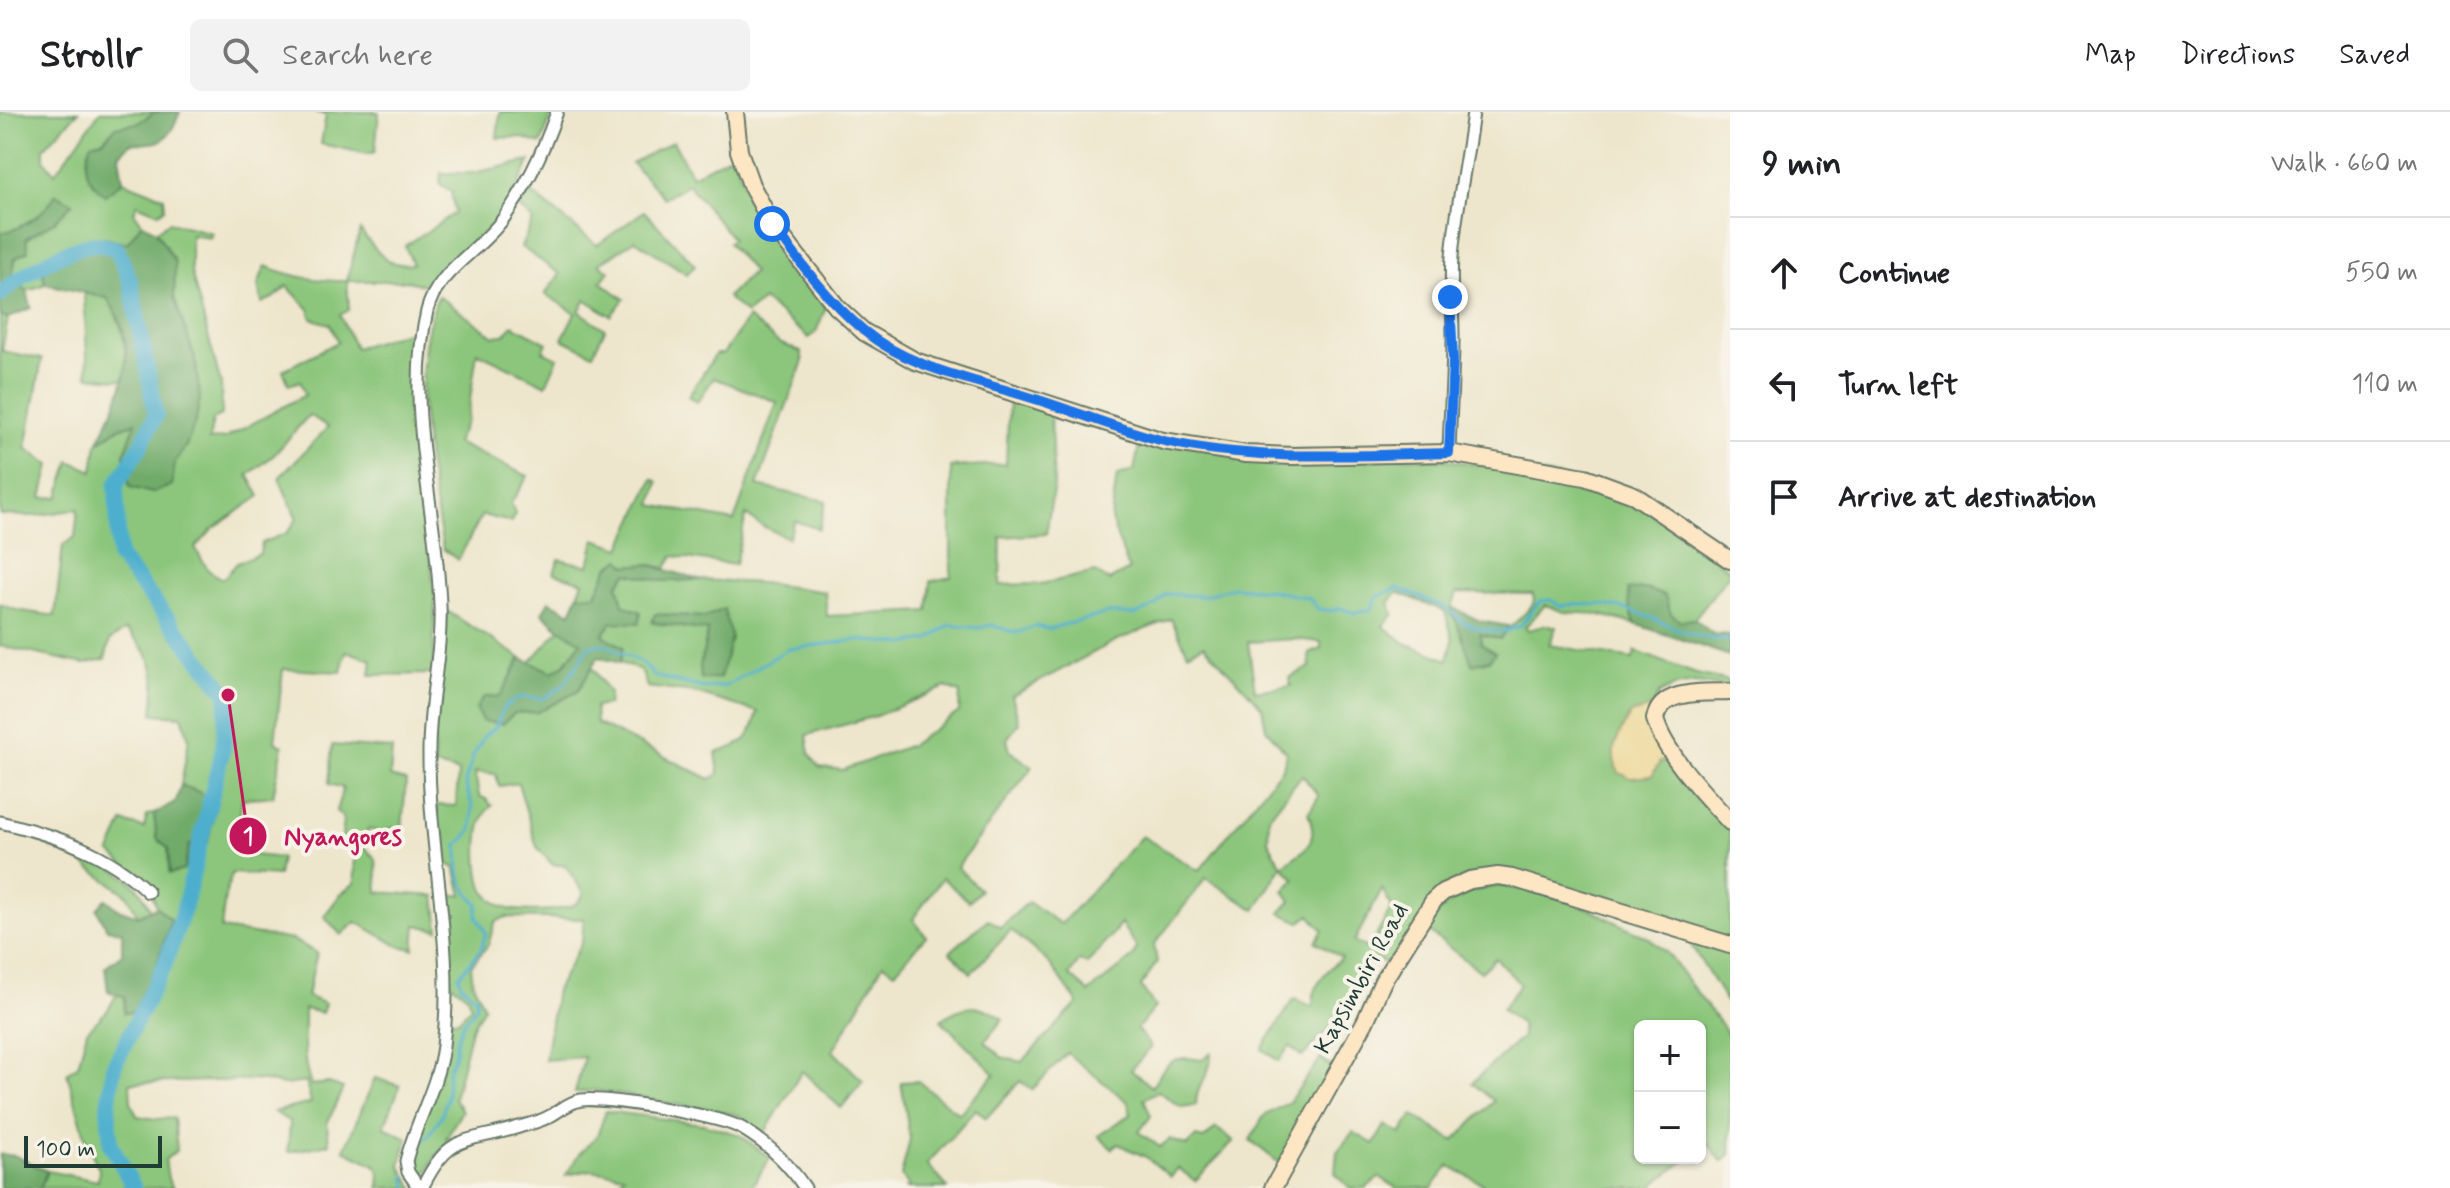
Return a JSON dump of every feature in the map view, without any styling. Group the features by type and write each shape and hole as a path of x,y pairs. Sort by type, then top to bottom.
{"street":[{"path":"557,112 543,152 502,220 435,286 422,340 420,430 435,537 440,607 429,753 444,945 446,1014 440,1064 406,1161 408,1172 420,1188 436,1161 455,1143 543,1120 577,1100 597,1099 672,1111 741,1127 778,1155 805,1188"},
{"path":"735,112 739,151 751,185 779,234 837,307 864,332 915,361 1163,441 1246,454 1449,453 1585,477 1634,495 1730,560"},
{"path":"1449,453 1452,258 1473,112"},
{"path":"1730,692 1680,695 1659,707 1655,719 1663,738 1691,778 1730,822"},
{"path":"0,822 31,830 113,862 148,892"},
{"name":"Kapsimbiri Road","path":"1273,1188 1358,1035 1383,981 1427,910 1443,892 1485,877 1512,878 1730,945"}],"green space":[{"path":"0,112 78,112 44,148 44,160 55,173 100,112 155,112 138,123 116,127 103,140 91,143 105,194 123,181 164,197 165,208 159,213 137,204 134,212 142,223 127,243 105,237 43,273 45,284 27,291 12,276 17,255 29,237 54,222 47,210 12,231 0,233"},
{"path":"155,112 180,112 163,139 131,143 119,155 123,181 105,195 87,172 91,143 103,140 116,127 138,123"},
{"path":"315,112 379,112 375,152 368,154 321,144 326,115"},
{"path":"500,112 553,112 541,144 520,137 497,138"},
{"path":"673,141 692,176 733,154 749,198 778,248 826,307 816,332 809,338 763,300 746,314 727,297 753,272 728,243 732,238 688,184 664,198 632,163"},
{"path":"530,161 506,209 483,237 430,287 408,281 347,281 360,230 389,260 404,265 413,264 405,246 455,213 451,191 440,184 441,173 473,173"},
{"path":"528,190 597,245 644,211 695,265 687,274 635,240 599,264 609,271 601,282 624,299 611,316 586,300 579,311 605,329 593,354 562,339 575,313 545,294 560,274 521,247 533,220 519,208"},
{"path":"56,194 73,203 54,222 26,238 28,251 15,258 12,276 27,291 31,308 8,318 0,315 0,233 32,220"},
{"path":"169,222 212,233 210,238 191,235 191,272 221,384 222,414 213,420 209,440 226,438 305,395 300,381 289,385 283,370 338,342 330,324 312,319 309,309 287,286 262,303 258,285 265,266 295,276 347,281 349,310 340,315 355,348 420,328 415,364 414,444 424,492 435,598 433,674 370,675 372,660 346,651 341,672 283,669 275,742 283,746 273,796 242,799 235,853 281,858 278,876 232,873 225,896 221,929 293,940 317,953 307,996 325,1004 322,1013 304,1009 304,1048 311,1085 329,1083 343,1088 327,1124 329,1144 288,1152 290,1122 274,1112 311,1103 306,1082 284,1085 259,1080 130,1083 131,1102 137,1116 174,1118 177,1150 165,1160 173,1188 40,1188 47,1171 98,1181 99,1169 87,1143 67,1073 78,1065 87,1031 108,1010 117,994 125,997 171,920 157,907 150,889 110,852 123,822 144,828 147,815 154,814 157,839 168,848 169,873 184,870 201,793 181,785 189,739 182,716 153,714 153,668 144,649 126,630 110,640 105,659 84,664 0,646 0,604 16,610 55,616 63,545 75,537 78,509 35,516 0,515 0,315 8,318 2,351 42,359 26,448 50,465 42,498 59,497 70,461 93,471 97,443 117,429 137,422 124,455 130,487 153,493 172,485 175,462 186,446 195,358 174,297 175,262 156,231","holes":["309,415 328,427 279,478 297,519 287,533 262,543 260,554 237,563 223,579 208,570 195,548 213,529 260,496 248,475 274,455"]},
{"path":"142,223 156,231 175,262 174,297 195,358 200,399 186,446 175,462 172,485 152,493 130,487 124,455 136,422 117,429 97,443 115,407 125,371 127,353 118,317 107,298 45,284 43,273 72,249 90,240 127,243"},
{"path":"84,293 107,298 118,318 126,358 126,380 88,376"},
{"path":"438,296 494,336 504,335 513,325 547,343 543,351 558,358 546,385 477,352 467,420 456,443 528,476 511,503 515,514 511,522 482,515 458,560 443,549 424,422 423,358 428,327"},
{"path":"748,318 779,343 801,352 803,361 757,486 826,501 819,529 795,521 788,538 746,515 735,565 673,556 666,568 647,564 608,568 596,595 578,595 583,582 554,573 559,559 589,566 595,539 621,548 653,479 658,482 652,505 734,521 777,402 714,378 697,402 688,396 716,354 723,354"},
{"path":"1009,400 1050,410 1054,484 1046,534 1001,537 1000,585 1041,584 1095,572 1109,581 1129,570 1111,520 1117,475 1134,471 1140,440 1447,460 1561,477 1603,490 1647,510 1730,570 1694,619 1680,621 1671,614 1629,603 1635,624 1597,614 1564,612 1545,605 1525,627 1529,630 1546,625 1556,627 1549,645 1633,659 1635,651 1696,674 1730,681 1728,686 1693,683 1675,686 1659,694 1652,708 1635,714 1660,761 1672,761 1704,803 1730,830 1730,939 1512,874 1456,881 1389,964 1373,958 1361,986 1351,992 1347,1010 1302,1057 1290,1046 1279,1061 1262,1049 1294,999 1313,1007 1321,979 1342,958 1316,942 1323,930 1310,915 1300,922 1280,913 1291,901 1284,891 1295,879 1282,866 1255,910 1206,878 1154,945 1157,962 1141,986 1155,1007 1137,1029 1151,1047 1131,1070 1152,1087 1171,1062 1183,1058 1201,1060 1211,1053 1209,1069 1198,1091 1196,1105 1181,1107 1158,1091 1144,1099 1151,1116 1139,1132 1160,1147 1170,1139 1187,1146 1196,1137 1204,1139 1216,1128 1234,1141 1195,1181 1178,1168 1171,1177 1146,1157 1118,1144 1112,1149 1098,1136 1131,1114 1128,1102 1067,1053 1032,1090 1020,1081 986,1118 976,1109 927,1164 948,1188 906,1188 909,1185 901,1176 910,1139 901,1082 918,1081 959,1114 995,1074 941,1020 956,1011 972,1007 995,1014 1003,1019 985,1041 1001,1057 1022,1062 1078,1003 1049,963 1011,930 971,973 950,952 988,919 1001,927 1028,902 1061,924 1142,836 1199,871 1283,767 1287,753 1266,729 1262,707 1204,645 1188,653 1171,619 1115,641 1012,696 1019,723 1007,739 1010,751 1032,767 957,867 980,890 969,902 942,878 913,919 926,936 895,972 883,964 833,1051 863,1081 841,1108 802,1071 764,1134 738,1115 594,1090 575,1093 584,1057 545,1060 556,990 582,942 584,919 506,917 495,922 488,945 471,966 473,983 484,1007 471,1029 454,1098 462,1111 446,1138 458,1136 440,1150 420,1184 414,1176 410,1160 450,1020 458,1020 471,1007 467,995 450,983 444,896 462,895 455,867 441,863 437,805 456,806 458,772 434,765 436,707 447,611 521,658 500,697 514,713 538,712 578,691 592,667 609,693 608,705 595,707 596,723 710,779 719,774 716,753 745,740 758,712 695,693 647,687 641,670 620,663 623,647 603,635 623,605 618,584 628,573 663,581 762,583 825,592 827,616 928,611 931,581 951,577 951,467 1006,464","holes":["1397,592 1445,611 1453,640 1448,660 1405,643 1383,626 1394,614 1389,603","1457,593 1533,594 1534,602 1530,608 1500,639 1479,633 1481,643 1473,664 1456,620 1450,613","724,609 700,666 708,631 652,623 655,614 705,617","1294,639 1321,642 1321,649 1309,654 1310,667 1289,678 1291,686 1255,691 1248,642","946,687 960,693 959,712 911,745 843,770 819,767 810,754 807,735 876,716","475,772 496,774 499,786 518,783 537,847 553,865 565,865 584,893 577,903 552,910 518,910 503,907 487,894 481,882 478,858 482,821 492,806 479,796","1302,775 1319,796 1308,813 1312,832 1308,845 1282,866 1268,841 1269,817","1382,889 1392,907 1369,949 1354,942","1121,924 1137,948 1132,958 1089,992 1069,975 1080,960 1087,964"]},
{"path":"620,559 627,566 647,564 699,580 663,581 627,573 618,584 623,605 641,612 639,623 612,622 603,635 623,647 620,663 598,657 578,691 538,712 514,713 503,724 482,721 476,708 484,697 500,696 521,658 552,672 563,666 581,642 542,613 549,601 571,613 578,595 596,595 608,568"},
{"path":"1646,589 1665,596 1671,614 1680,621 1694,619 1713,634 1730,635 1730,656 1635,624 1628,590"},
{"path":"1453,608 1480,621 1508,626 1500,639 1480,634 1481,643 1495,653 1489,660 1472,664 1456,620 1450,613"},
{"path":"724,609 731,638 720,678 701,679 700,666 708,631 652,622 655,614 705,617"},
{"path":"560,629 582,641 563,666 552,672 529,663"},
{"path":"332,745 392,749 390,777 406,781 402,829 389,828 387,834 368,829 365,848 376,859 378,892 435,896 439,930 416,925 414,949 399,946 356,922 341,935 324,916 341,894 355,883 354,849 342,840 343,818 336,811 343,788 329,784"},
{"path":"181,785 201,793 216,806 208,842 189,845 184,870 170,874 168,848 157,839 154,814 176,801"},
{"path":"35,839 116,870 138,888 151,910 138,916 127,895 82,863"},
{"path":"1498,886 1534,890 1587,908 1649,938 1667,953 1730,1037 1730,1155 1722,1162 1706,1143 1706,1020 1634,1020 1634,1164 1680,1164 1654,1185 1655,1188 1491,1188 1449,1166 1432,1188 1396,1188 1380,1177 1366,1188 1350,1188 1335,1173 1337,1152 1353,1132 1374,1144 1385,1125 1401,1134 1413,1115 1454,1141 1494,1101 1472,1083 1522,1037 1521,1024 1502,1009 1520,984 1496,958 1481,972 1424,928 1456,898"},
{"path":"106,899 118,909 138,916 157,907 171,920 155,969 133,1012 124,1013 125,997 108,991 105,967 122,954 122,932 107,929 97,909"},
{"path":"1686,937 1730,953 1730,1008"},
{"path":"1321,1058 1334,1070 1279,1163 1250,1140 1264,1116 1289,1102"},
{"path":"375,1078 400,1086 384,1127 408,1138 400,1165 414,1188 379,1188 377,1166 344,1150"},
{"path":"606,1111 703,1124 740,1135 770,1158 751,1188 614,1188 624,1175 591,1170 566,1175 580,1153 597,1136"},
{"path":"0,1154 16,1156 47,1171 40,1188 0,1188"}],"sand":[{"path":"1652,708 1672,761 1660,762 1652,776 1631,778 1619,773 1615,765 1616,743 1630,714"}],"waterway":[{"path":"0,295 31,272 70,251 96,244 117,249 131,283 156,415 116,485 119,557 228,695 223,748 184,909 165,964 114,1066 108,1107 111,1145 134,1188"},
{"path":"416,1145 428,1136 442,1115 447,1097 448,1071 457,1038 463,1023 476,1007 476,997 461,985 459,976 481,949 486,933 477,916 478,904 462,884 458,864 458,845 472,830 472,805 465,783 473,756 485,735 496,727 504,707 520,697 542,699 564,685 589,646 604,644 644,664 654,676 703,688 726,686 788,649 858,640 904,644 928,640 950,625 980,628 991,625 1016,633 1036,626 1048,629 1109,613 1135,615 1155,606 1166,594 1203,596 1233,587 1309,598 1318,609 1332,611 1340,608 1355,613 1371,610 1377,597 1397,588 1445,607 1463,622 1480,629 1503,632 1520,626 1540,601 1551,600 1560,606 1583,604 1618,608 1699,636 1730,640"},
{"path":"405,1176 407,1188"}],"place":[{"name":"Nyangores","path":"228,695"}],"route":[{"path":"772,224 837,307 864,332 915,361 1163,441 1246,454 1449,453 1453,359 1450,297"}]}
